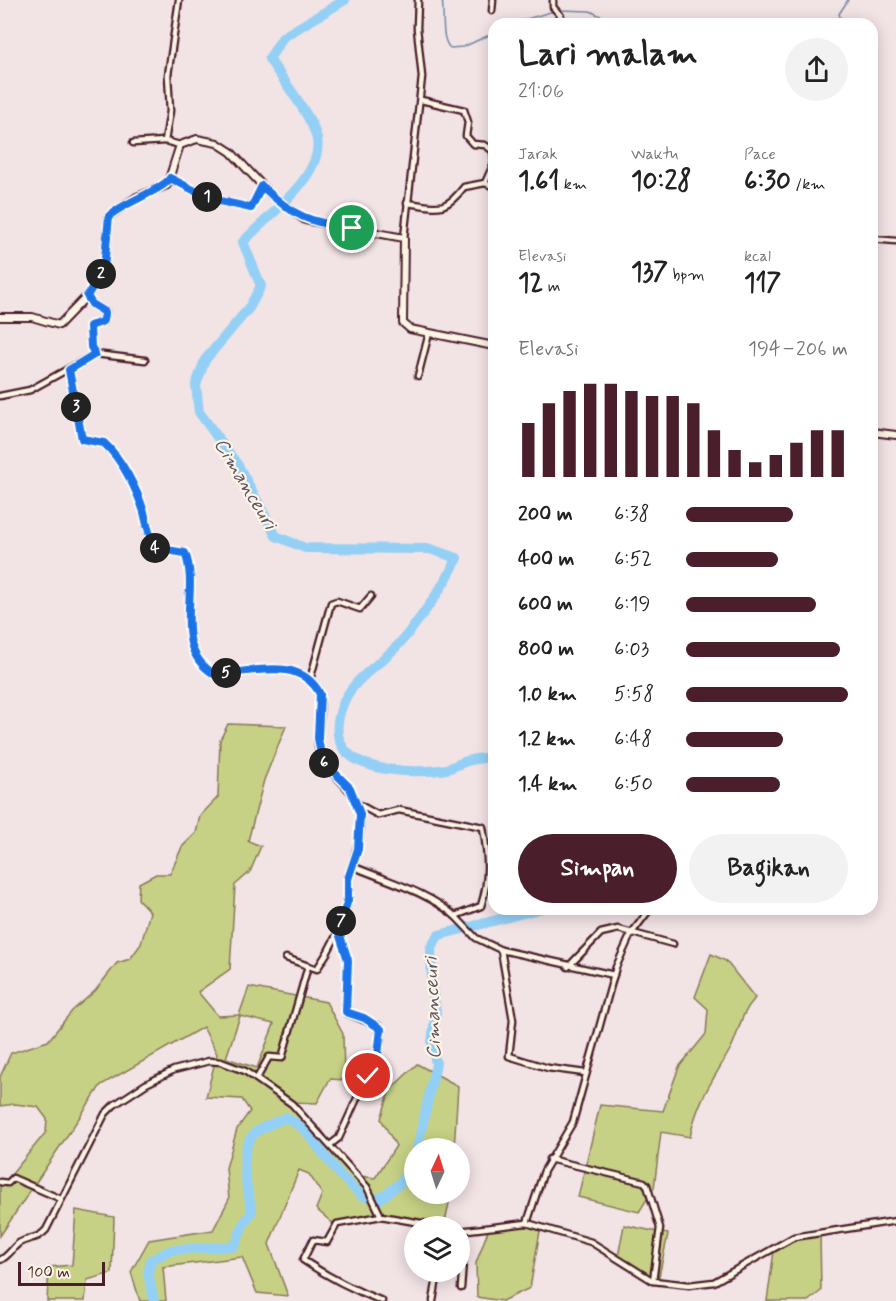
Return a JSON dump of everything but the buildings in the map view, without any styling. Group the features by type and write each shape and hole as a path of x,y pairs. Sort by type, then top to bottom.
{"street":[{"path":"165,141 170,111 168,75 179,0"},
{"path":"418,0 421,100 407,202 401,317 403,323 410,329 488,345"},
{"path":"492,11 493,0"},
{"path":"553,0 553,8 561,18"},
{"path":"421,100 464,110 468,122 466,136 473,144 485,145 488,148"},
{"path":"132,143 165,141 180,145 197,140 217,143 231,152 262,186 290,211 315,223 404,238"},
{"path":"0,317 24,316 59,325 87,296 104,268 109,216 137,197 167,185 180,145"},
{"path":"485,183 488,176"},
{"path":"170,178 211,199 251,208 262,186"},
{"path":"407,202 438,207 452,203 464,187 488,184"},
{"path":"878,240 896,241"},
{"path":"87,296 92,304 105,312 105,319 102,323 90,326 91,347 95,354"},
{"path":"418,376 429,333"},
{"path":"0,396 22,393 69,370 95,354 146,360"},
{"path":"69,370 82,439 104,443 122,466 139,500 148,534 155,548 185,553 191,583 188,634 195,655 214,674 277,669 297,673 310,680 320,694 318,738 322,760 350,788 358,804 360,828 348,879 348,900 338,930 317,969 286,958"},
{"path":"878,433 896,435"},
{"path":"310,680 331,603 337,601 360,609 371,596"},
{"path":"352,866 402,885 445,907 455,916 481,906 488,882 488,856 483,827 399,810 378,815 358,804"},
{"path":"527,1223 549,1160 573,1122 614,975 631,934 645,915"},
{"path":"455,916 476,938 501,950 568,967 614,975"},
{"path":"568,967 601,933 618,929 673,944"},
{"path":"330,1145 339,1138 359,1094 377,1063 381,1037 379,1026 346,1012 348,960 338,930"},
{"path":"501,950 513,1020 509,1056 548,1068 585,1073"},
{"path":"257,1078 269,1057 282,1058 308,966"},
{"path":"0,1260 8,1256 21,1242 41,1236 105,1114 114,1105 146,1084 174,1070 209,1061 233,1066 257,1078 292,1104 367,1187 381,1216"},
{"path":"549,1160 644,1182 647,1185 660,1228 653,1281"},
{"path":"0,1182 8,1183 13,1178 61,1199"},
{"path":"382,1301 339,1280 329,1278 303,1260 313,1240 328,1242 337,1224 381,1216 404,1220"},
{"path":"470,1229 527,1223 591,1242 653,1281 689,1285 714,1282 794,1237 896,1221"},
{"path":"433,1301 436,1282"},
{"path":"461,1282 461,1288"}],"green space":[{"path":"228,724 286,726 264,780 248,841 261,846 250,872 235,885 230,969 198,992 218,1016 239,1015 249,987 326,1002 343,1034 344,1080 330,1079 317,1103 292,1102 291,1108 321,1129 353,1175 375,1178 396,1146 381,1119 390,1090 417,1064 458,1086 455,1138 404,1138 404,1204 449,1204 446,1216 404,1216 404,1221 378,1217 336,1226 316,1209 322,1194 309,1174 299,1170 269,1244 288,1296 257,1293 242,1257 163,1267 166,1301 140,1301 131,1272 149,1240 213,1230 229,1199 226,1168 237,1129 250,1111 242,1099 206,1097 217,1054 203,1027 101,1085 0,1236 0,1183 3,1185 46,1132 47,1119 38,1107 15,1104 0,1106 0,1077 11,1053 48,1041 72,1011 95,991 117,963 130,959 141,944 150,912 138,899 139,883 156,874 170,874 182,847 196,833 200,816 218,797 220,740","holes":["240,1016 274,1024 257,1068 226,1058"]},
{"path":"711,954 726,961 755,998 745,1011 731,1048 702,1100 690,1137 661,1132 654,1188 639,1212 578,1197 600,1105 663,1111 679,1067 706,1034 708,1009 695,997"},
{"path":"76,1210 114,1217 112,1273 87,1280 85,1301 47,1301 49,1267 72,1265"},
{"path":"524,1224 540,1231 530,1288 502,1301 477,1297 476,1263 489,1228"},
{"path":"624,1225 668,1234 658,1281 618,1257"},
{"path":"820,1232 821,1291 808,1301 767,1301 774,1251 793,1239"}],"waterway":[{"name":"Cimanceuri","path":"345,0 283,37 269,59 310,120 317,139 317,153 303,181 243,242 261,286 249,308 205,360 196,385 199,412 239,467 276,536 305,548 430,549 457,558 439,590 406,636 360,679 347,695 338,726 341,743 350,755 365,764 403,771 445,769 471,760 488,757"},
{"path":"442,0 444,32 450,48 463,47 488,36"},
{"path":"840,18 839,14 848,0"},
{"path":"559,10 590,11 605,18"},
{"path":"530,18 554,11"},
{"name":"Cimanceuri","path":"419,1138 436,1064 432,1043 436,1012 432,986 431,947 439,935 516,915"},
{"name":"Cimanceuri","path":"154,1301 148,1273 151,1260 171,1250 235,1246 243,1225 252,1211 245,1170 246,1148 250,1139 263,1128 286,1117 304,1129 340,1175 362,1196 380,1199 404,1177"}],"route":[{"path":"352,228 304,220 290,211 262,186 254,207 251,208 211,199 170,178 167,185 137,197 109,216 104,268 87,296 92,304 105,312 105,319 102,323 90,326 91,347 95,354 69,370 82,439 88,442 104,443 122,466 144,512 148,534 155,548 185,553 189,563 191,583 188,634 195,655 214,674 261,669 289,670 310,680 320,694 318,747 322,760 350,788 360,814 358,849 348,879 348,900 338,930 348,960 346,1012 350,1016 364,1018 381,1029 377,1063 368,1076"}]}
